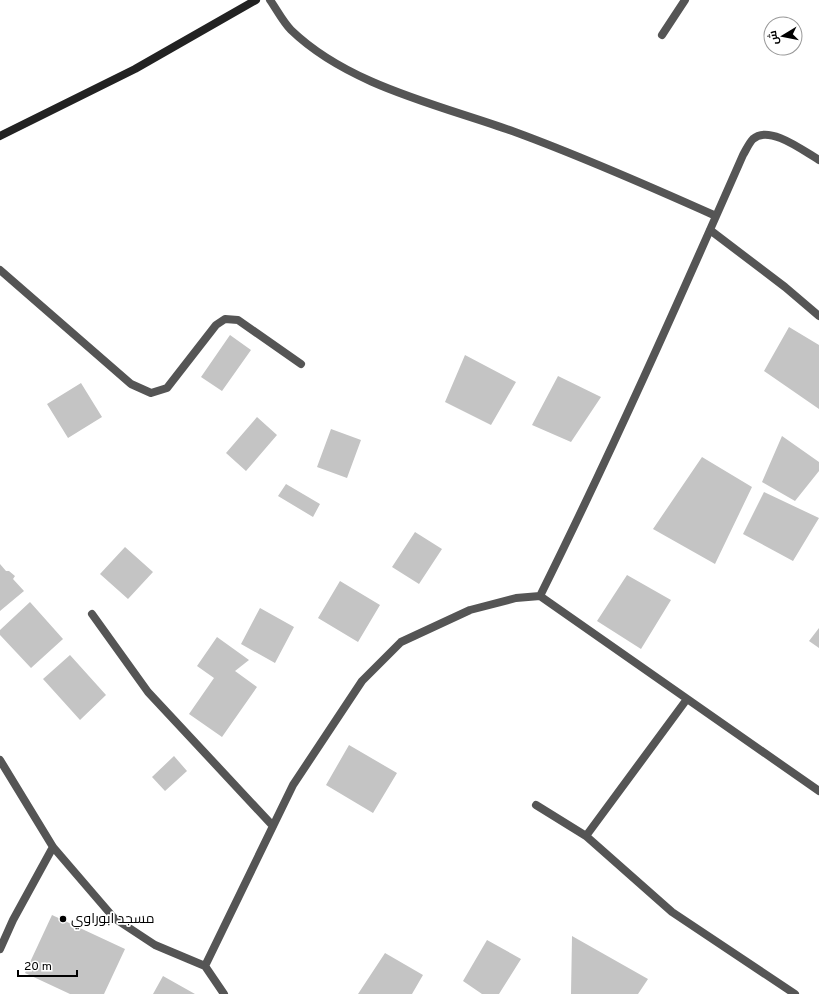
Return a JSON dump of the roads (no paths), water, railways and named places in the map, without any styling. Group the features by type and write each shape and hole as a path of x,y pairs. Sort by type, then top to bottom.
{"main road":[{"path":"0,136 135,69 256,0"}],"street":[{"path":"270,0 290,28 314,50 371,82 515,132 631,178 716,216"},
{"path":"662,35 685,0"},
{"path":"540,596 579,518 659,345 743,155 754,138 766,134 778,136 819,160"},
{"path":"710,230 785,287 819,316"},
{"path":"0,270 131,384 150,393 167,388 216,325 225,319 238,320 302,364"},
{"path":"206,966 292,785 362,681 401,642 470,610 516,598 540,596 819,791"},
{"path":"92,614 148,692 273,826"},
{"path":"586,836 687,699"},
{"path":"0,760 52,848 114,918 155,945 206,966 224,994"},
{"path":"536,805 586,836 672,912 795,994"},
{"path":"1,945 52,848"}],"place":[{"name":"مسجد ابوراوي","path":"63,919"}]}
